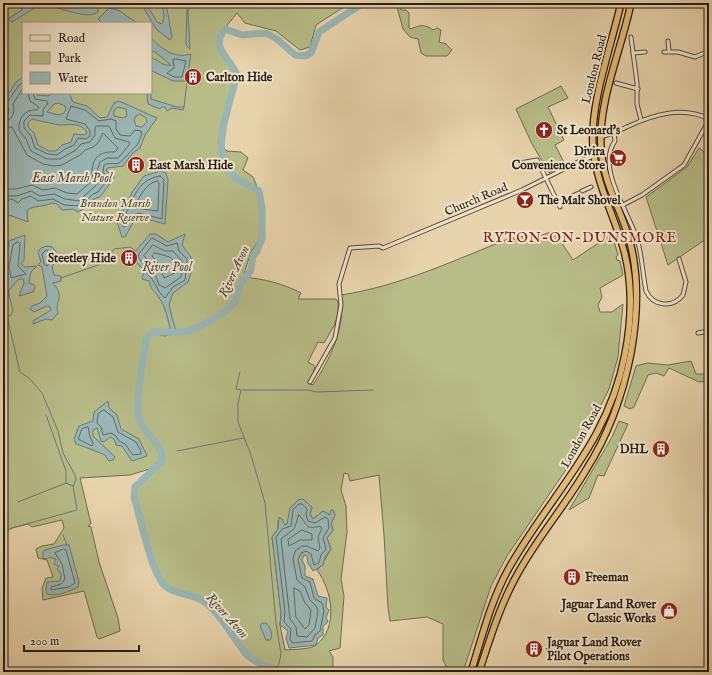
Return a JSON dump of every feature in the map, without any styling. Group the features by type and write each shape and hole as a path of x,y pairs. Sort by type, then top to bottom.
{"highway":[{"name":"London Road","path":"470,672 498,588 521,550 594,442 609,409 622,370 629,318 627,263 620,237 599,183 594,156 594,117 621,3"},
{"name":"London Road","path":"479,672 507,594 528,557 587,469 612,417 625,377 636,319 637,301 634,263 627,234 606,181 600,146 600,136 602,118 631,3"}],"street":[{"path":"631,37 638,89 637,104 641,120"},
{"path":"668,41 669,51"},
{"path":"664,52 678,52 695,57 709,51"},
{"path":"633,53 645,52"},
{"path":"616,83 638,89"},
{"path":"600,136 614,132 653,116 672,113 699,114 709,120 684,165 642,195 623,206"},
{"path":"614,132 615,141 609,153 613,183 638,241 646,291 649,297 656,302 661,304 671,303 683,295 686,282 679,259"},
{"path":"594,156 600,146"},
{"name":"Church Road","path":"310,382 335,338 341,304 339,284 350,248 382,248 503,198 594,156"},
{"path":"520,163 537,160 545,178 559,202 560,208"},
{"path":"559,202 591,187"},
{"path":"698,333 709,331"}],"green space":[{"name":"Brandon Marsh Nature Reserve","path":"3,3 350,3 316,25 310,47 300,50 276,31 245,23 237,13 220,37 219,43 222,54 234,68 237,75 218,143 227,151 241,152 248,158 243,170 253,177 256,184 261,210 259,240 251,252 243,277 266,280 280,284 301,293 298,299 336,299 338,302 338,319 335,321 335,324 324,343 318,342 308,362 315,366 310,384 313,385 331,354 339,331 342,307 341,295 385,285 428,271 513,237 514,240 526,235 536,237 554,231 573,260 612,234 618,255 616,257 617,260 620,261 623,275 600,288 602,297 598,305 600,312 612,312 623,304 618,357 609,389 576,455 507,556 491,586 463,672 449,672 443,660 443,624 427,617 390,621 379,475 350,481 348,474 344,473 341,490 346,506 347,532 341,579 344,596 340,648 329,651 333,657 333,672 277,672 256,663 246,654 215,613 201,600 166,588 154,565 134,497 135,487 156,467 130,475 80,478 91,524 88,526 91,527 99,562 118,618 120,631 99,639 97,637 84,591 43,600 42,588 46,578 53,577 47,560 38,558 36,549 42,546 54,544 64,528 62,520 32,527 28,524 12,528 3,533","holes":["175,328 176,332 165,336 152,333","309,505 312,507 310,514 313,519 323,511 330,515 333,510 335,515 331,523 333,530 327,538 331,549 317,570 322,578 329,598 331,609 330,619 328,629 323,638 316,645 305,649 285,650 280,625 281,613 272,537 278,529 278,520 285,525"]},
{"path":"396,3 400,3 401,10 406,10 409,13 409,28 411,29 422,26 433,30 437,28 441,30 439,42 446,44 452,50 447,56 426,56 421,53 418,39 410,37 403,29"},
{"path":"561,86 568,98 548,107 564,140 555,145 565,164 549,173 531,142 516,109"},
{"path":"699,148 709,155 709,237 668,265 646,197 687,167"},
{"path":"691,361 696,374 709,374 709,381 699,382 669,368 664,376 656,373 648,375 634,407 630,409 624,406 636,366 647,363 668,365"},
{"path":"619,421 628,424 604,476 598,475 589,498 569,510 612,437"}],"water":[{"path":"21,3 43,3 12,22 10,21 9,18 22,10"},
{"path":"56,3 69,3 75,6 81,3 96,3 93,5 98,9 98,12 90,15 79,14 58,8 55,6"},
{"path":"141,3 146,3 157,22 162,24 164,17 162,3 166,3 172,37 170,40 156,29"},
{"path":"187,3 193,3 188,11 190,49 186,45"},
{"path":"109,8 118,10 136,22 101,22 98,19"},
{"path":"152,39 164,49 174,54 191,54 187,81 173,81 152,71 152,58 165,65 171,65 152,51"},
{"name":"East Marsh Pool","path":"22,78 22,94 48,96 52,94 69,94 73,102 87,106 100,118 107,117 114,103 119,101 157,118 145,135 140,148 132,154 123,166 107,168 106,171 114,176 114,178 100,197 94,199 78,212 73,209 62,210 57,204 52,203 34,207 27,210 28,222 9,215 3,216 3,122 5,111 3,103 16,82","holes":["58,103 65,106 66,109 64,113 58,115 47,112 54,104","118,107 126,109 127,116 123,118 114,116 114,110","140,114 146,118 147,122 142,127 136,126 134,120 136,116","32,119 58,125 78,125 87,132 85,135 74,134 71,142 62,145 56,151 49,151 38,145 34,133 28,127 28,123"]},
{"path":"147,94 151,94 151,99 177,107 184,107 183,110 172,108 167,111 165,107 160,109 148,104"},
{"path":"160,171 166,173 168,180 165,224 139,217 135,219 125,237 122,237 117,222 133,191 144,176"},
{"name":"River Pool","path":"150,234 156,234 168,242 185,234 182,245 191,257 191,273 188,282 173,293 169,305 176,332 171,333 163,305 149,281 142,279 144,270 134,260 134,253"},
{"path":"25,235 24,260 21,264 25,267 37,266 31,272 29,283 35,287 33,292 19,296 24,283 23,279 19,279 9,290 9,295 3,292 3,276 6,275 5,266 9,241"},
{"path":"47,246 52,247 58,254 58,259 52,266 54,275 61,276 61,281 53,283 59,292 57,305 58,313 52,320 46,319 33,324 33,321 51,310 50,307 47,306 34,312 30,309 32,306 40,303 47,296 42,267 38,265 41,262 38,252 41,248"},
{"path":"108,401 109,408 117,415 121,429 139,439 147,456 132,461 122,446 116,445 114,439 110,437 104,442 101,441 97,428 93,430 93,436 115,457 113,460 109,461 105,455 76,444 74,439 79,426 93,421 94,412"},
{"path":"303,499 312,507 310,514 313,519 323,511 330,515 331,510 333,510 335,515 331,523 333,530 327,538 331,549 325,557 323,565 313,571 308,563 307,556 304,555 302,560 305,566 305,576 313,579 318,596 327,598 326,607 329,610 326,617 328,622 323,626 323,635 318,638 316,645 289,648 286,638 288,631 280,625 281,613 272,537 278,529 279,517 285,525 287,524 290,508 298,500"},
{"path":"63,545 69,545 79,582 78,587 59,594 47,594 47,582 60,581 61,574 57,569 59,566 54,564 56,559 50,557 46,559 43,558 43,552 45,550"},
{"path":"262,623 266,623 272,633 270,640 266,640 260,626"}],"waterway":[{"name":"River Avon","path":"277,672 250,658 220,617 208,605 196,597 169,589 161,581 157,573 149,552 134,497 135,487 162,461 162,455 157,444 140,421 138,414 138,393 146,339 153,332 185,332 201,326 226,311 236,301 241,283 251,270 253,256 262,239 262,208 259,191 232,175 226,168 222,158 221,147 224,122 237,75 220,48 219,42 225,29 242,35 266,33 277,39 295,55 305,56 311,53 319,32 363,3"},
{"path":"184,107 187,81"},
{"path":"3,227 5,219"},
{"path":"61,278 98,265 105,261 114,249 130,247 136,251"},
{"path":"3,533 12,528 77,510 73,486 76,480 75,475 63,453 58,431 42,393 29,378 20,372 7,316 11,315 13,310 9,295"},
{"path":"3,313 4,316 6,316"},
{"path":"240,372 236,389 241,390 238,403 238,422 251,455 265,503 276,623 281,654 279,664 274,670"},
{"path":"242,390 308,390 317,392 373,390"},
{"path":"46,415 66,471 66,483"},
{"path":"177,451 243,438"},
{"path":"18,502 66,483 73,486"},
{"path":"63,535 67,545"}],"place":[{"name":"Carlton Hide","path":"193,77"},
{"name":"St Leonard's","path":"544,130"},
{"name":"Divira Convenience Store","path":"618,158"},
{"name":"East Marsh Hide","path":"136,165"},
{"name":"The Malt Shovel","path":"525,200"},
{"name":"Steetley Hide","path":"129,258"},
{"name":"DHL","path":"661,449"},
{"name":"Freeman","path":"572,577"},
{"name":"Jaguar Land Rover Classic Works","path":"669,611"},
{"name":"Jaguar Land Rover Pilot Operations","path":"534,649"}],"district":[{"name":"RYTON-ON-DUNSMORE","path":"580,237"}]}
